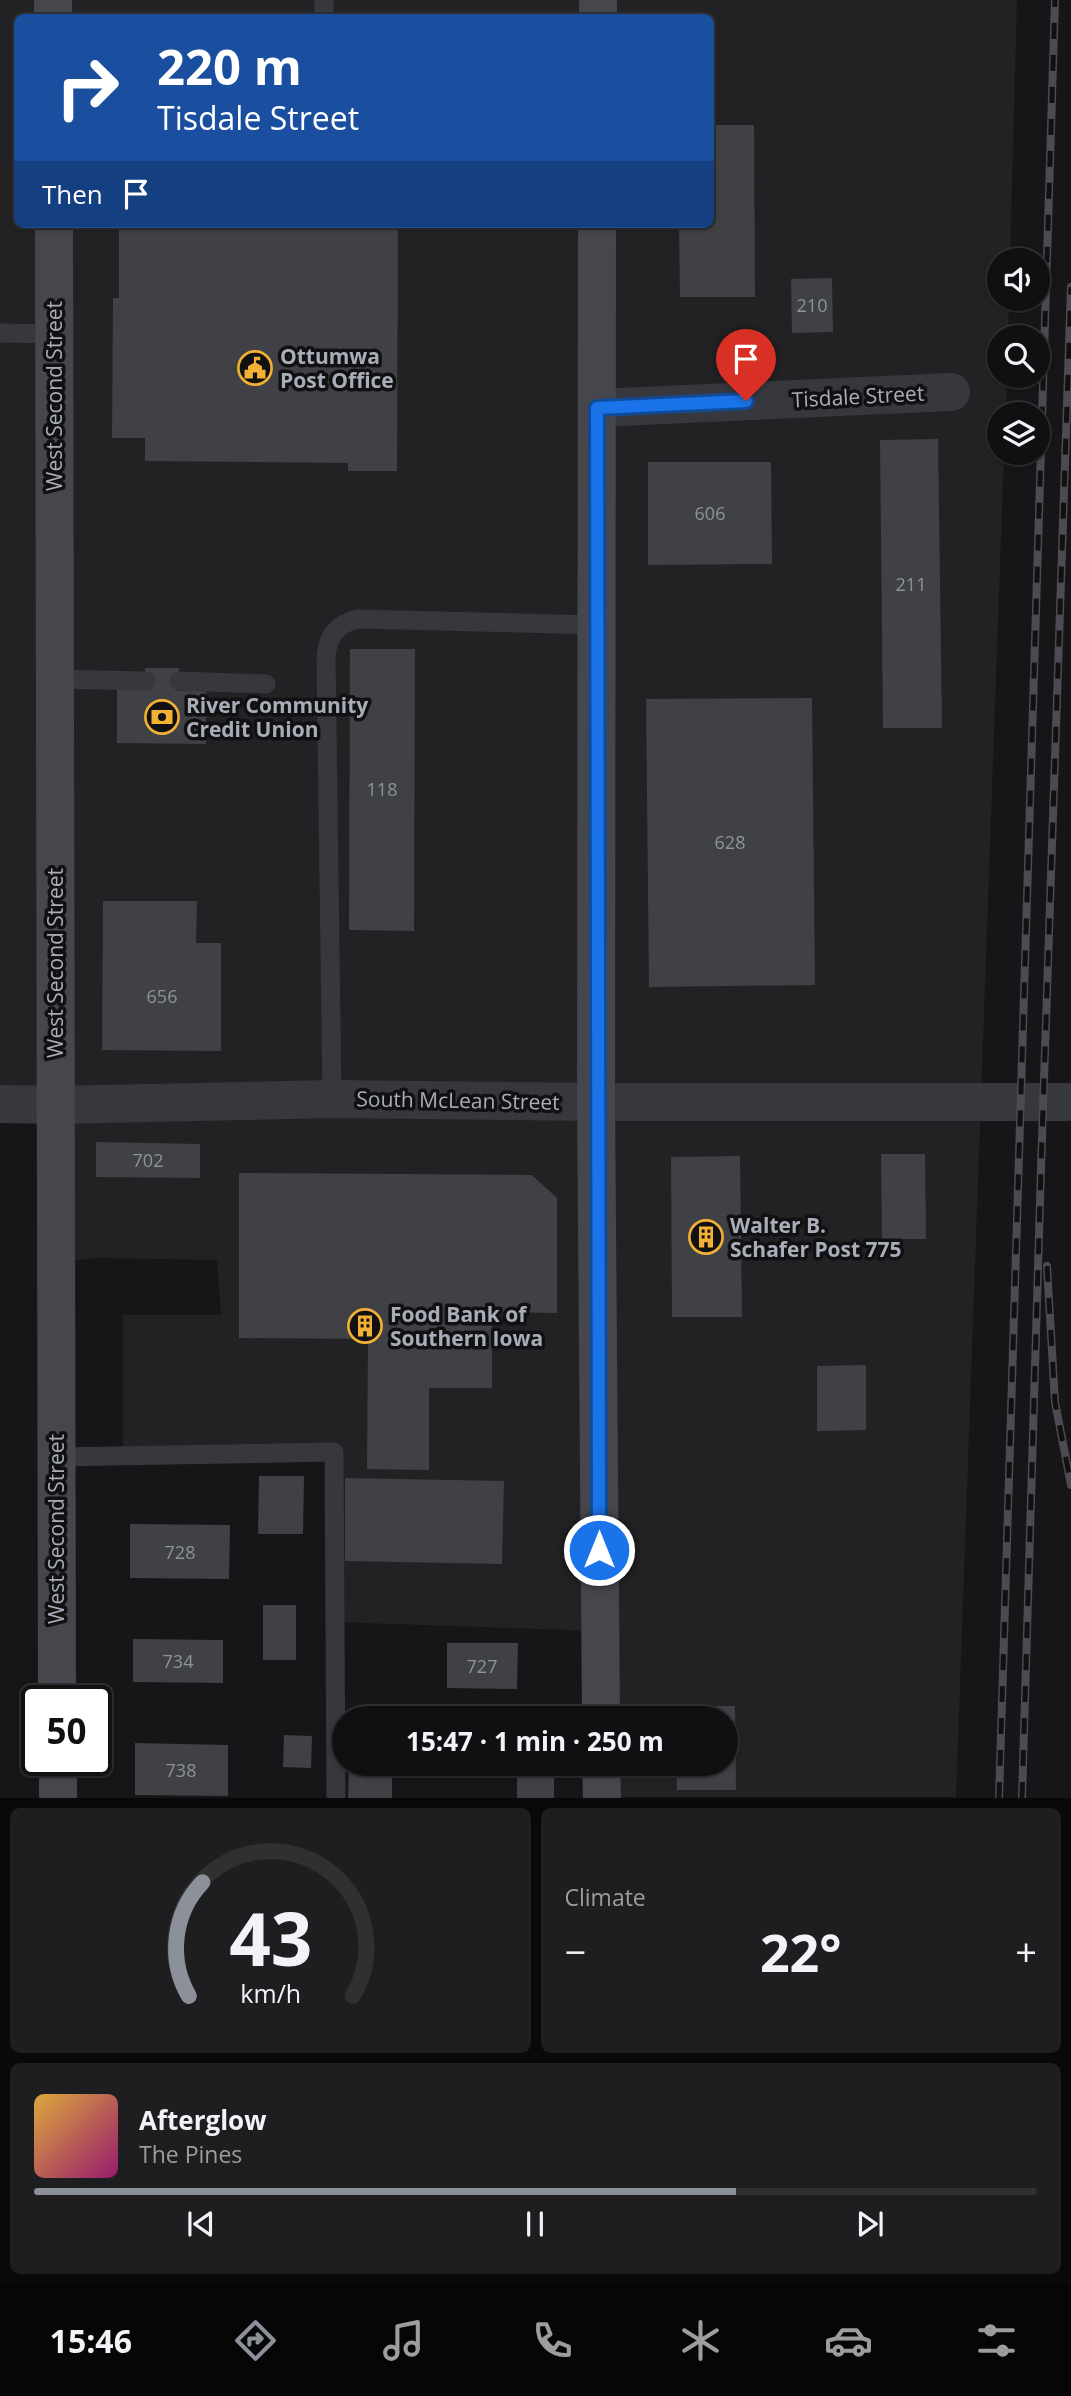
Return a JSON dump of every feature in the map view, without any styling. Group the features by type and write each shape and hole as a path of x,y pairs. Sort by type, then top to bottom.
{"main road":[{"name":"West Second Street","path":"54,228 57,1685"},
{"path":"597,228 596,1102 601,1706"},
{"path":"58,1776 58,1797"},
{"path":"601,1776 602,1797"}],"street":[{"name":"Tisdale Street","path":"597,408 951,392"},
{"name":"South McLean Street","path":"0,1104 332,1099 1071,1102"}],"lane":[{"path":"0,333 54,334"},
{"path":"332,1099 326,657 327,644 332,634 339,626 358,619 597,625"},
{"path":"54,679 146,681"},
{"path":"179,681 266,684"},
{"path":"55,1457 334,1452 336,1797"}],"shaded area":[{"path":"0,0 1017,0 1010,248 987,248 987,311 1009,311 1008,325 987,325 987,388 1007,388 1006,402 987,402 987,465 1004,465 956,1797 602,1797 601,1776 738,1776 738,1706 601,1706 599,1631 336,1622 334,1452 123,1456 123,1315 221,1315 217,1260 95,1258 55,1263 55,1106 0,1104"}],"building":[{"path":"714,125 754,125 755,297 680,297 679,228 714,228"},
{"name":"Ottumwa Post Office","path":"119,228 398,228 397,471 348,471 348,463 145,461 145,438 112,438 113,298 119,298"},
{"path":"832,278 833,332 792,333 791,279"},
{"path":"938,439 942,728 883,728 880,440"},
{"path":"648,462 771,462 772,564 648,565"},
{"path":"350,649 415,649 414,931 349,930"},
{"name":"River Community Credit Union","path":"145,668 179,668 179,691 206,691 206,744 117,743 117,690 145,690"},
{"path":"812,698 815,985 649,987 646,699"},
{"path":"103,901 197,901 196,943 221,943 221,1051 102,1050"},
{"path":"96,1142 200,1144 200,1178 96,1177"},
{"path":"881,1154 925,1154 926,1239 882,1239"},
{"name":"Walter B. Schafer Post 775","path":"740,1156 742,1317 672,1317 671,1157"},
{"name":"Food Bank of Southern Iowa","path":"239,1173 532,1175 557,1198 557,1313 492,1312 492,1388 429,1388 429,1470 367,1469 368,1339 239,1338"},
{"path":"866,1365 866,1430 817,1431 817,1366"},
{"path":"259,1476 304,1476 303,1534 258,1534"},
{"path":"345,1478 504,1481 502,1564 345,1561"},
{"path":"130,1524 230,1525 229,1579 130,1578"},
{"path":"263,1605 296,1605 296,1660 263,1660"},
{"path":"133,1639 223,1640 223,1683 133,1682"},
{"path":"447,1643 518,1643 517,1689 447,1688"},
{"path":"284,1735 312,1736 311,1768 283,1767"},
{"path":"135,1743 228,1745 228,1796 135,1795"},
{"path":"349,1776 392,1776 392,1798 348,1798"},
{"path":"517,1776 554,1776 554,1798 517,1798"},
{"path":"676,1776 736,1776 736,1790 677,1790"}],"railway":[{"path":"999,1798 1055,0"},
{"path":"1022,1798 1071,287"},
{"path":"1047,1266 1055,1402 1071,1485"}],"place":[{"name":"Ottumwa Post Office","path":"255,368"},
{"name":"River Community Credit Union","path":"162,717"},
{"name":"Walter B. Schafer Post 775","path":"706,1237"},
{"name":"Food Bank of Southern Iowa","path":"365,1326"}],"route":[{"path":"599,1550 596,1102 597,408 746,401"}]}
